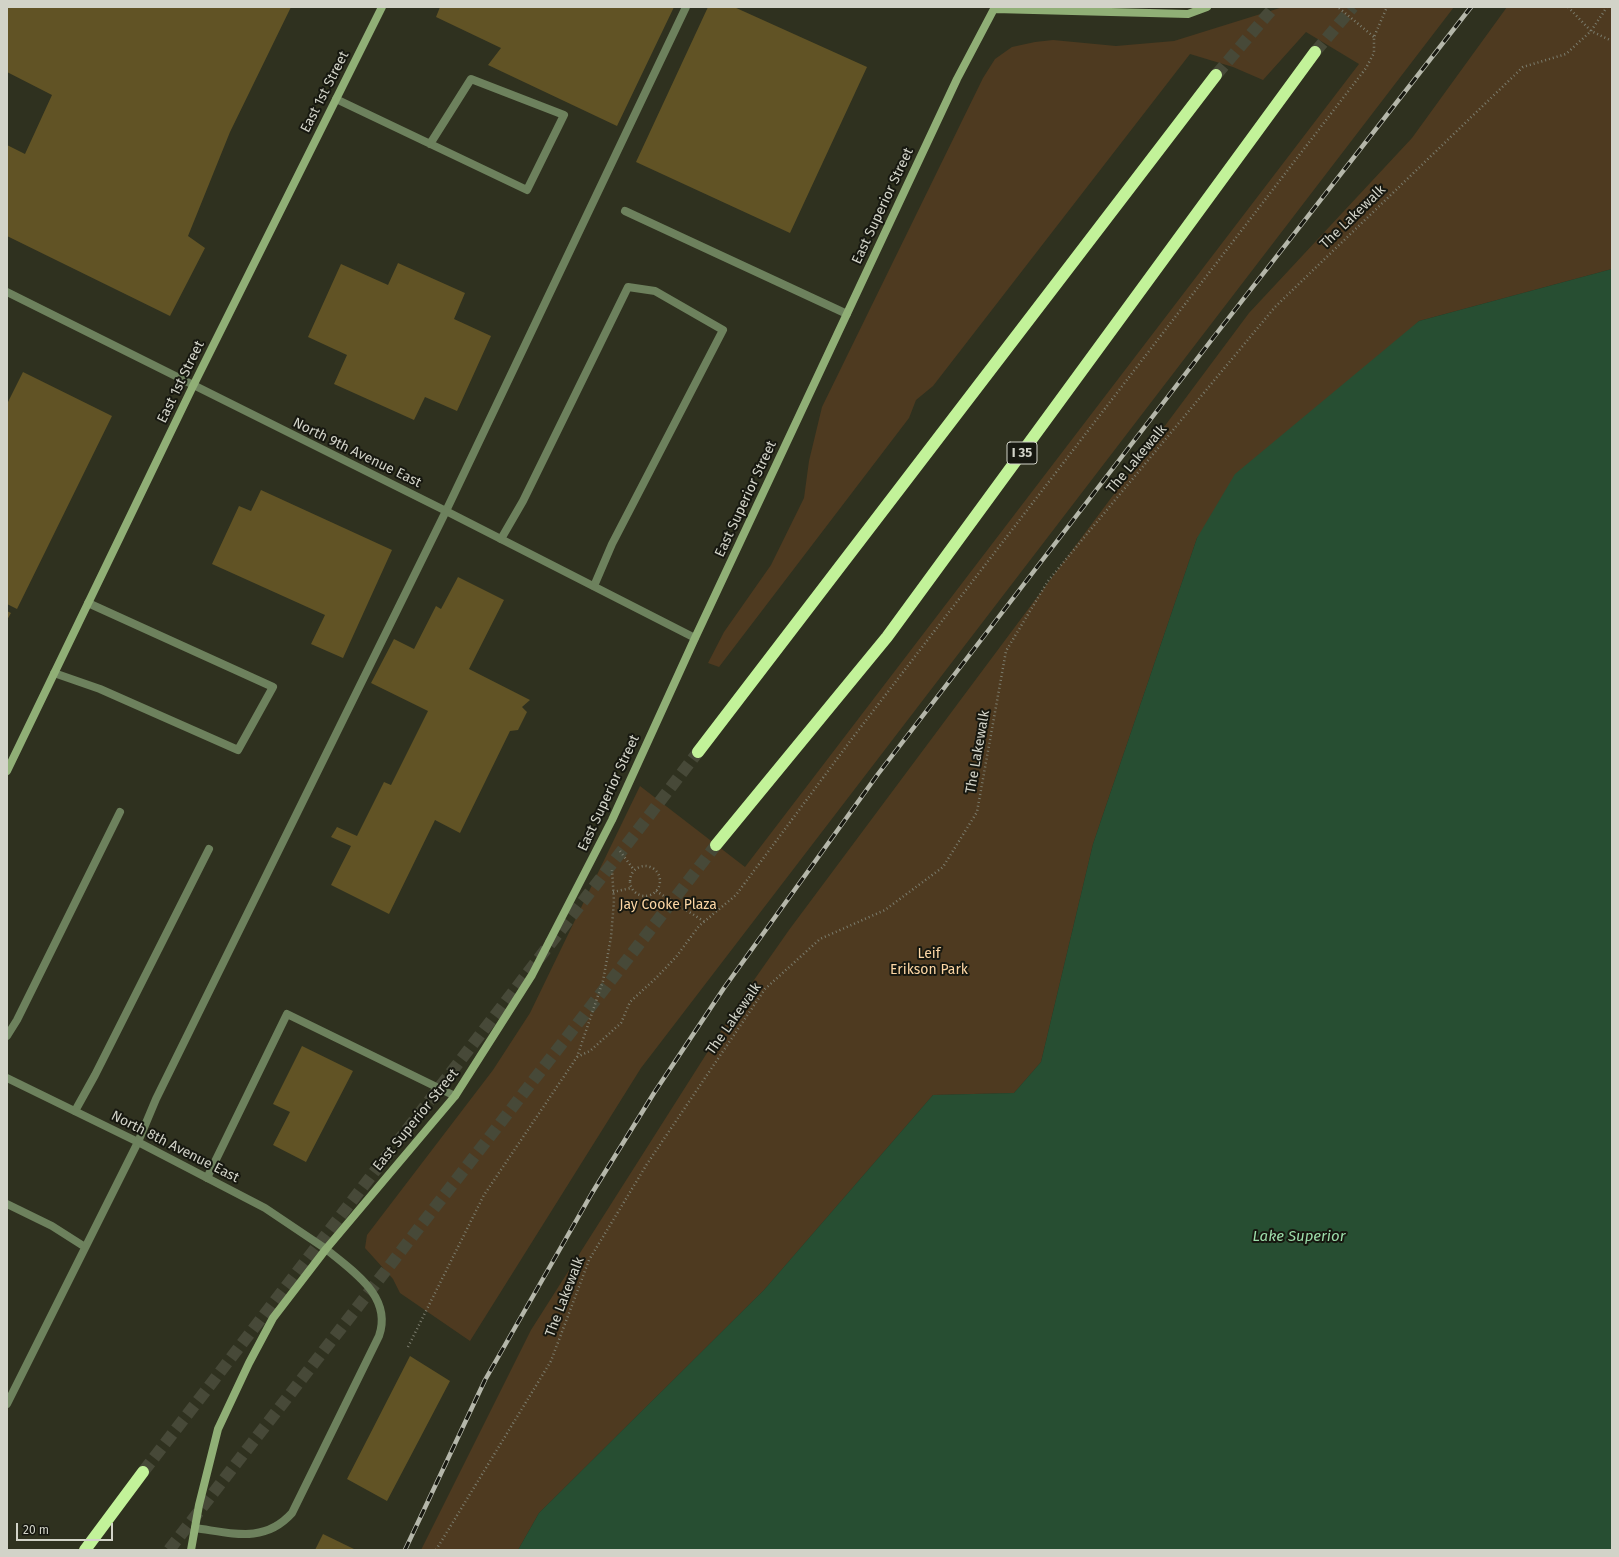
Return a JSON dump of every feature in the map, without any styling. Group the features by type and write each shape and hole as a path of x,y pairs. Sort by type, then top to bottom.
{"highway":[{"name":"I 35","path":"716,845 887,637 1315,52"},
{"path":"698,752 1216,75"},
{"path":"85,1550 143,1472"}],"street":[{"name":"East 1st Street","path":"7,771 193,386 382,7"},
{"path":"7,1404 138,1142 156,1098 446,511 686,7"},
{"path":"994,8 1188,14 1207,7"},
{"name":"East Superior Street","path":"192,1550 199,1505 218,1429 249,1362 273,1318 326,1249 455,1096 532,975 612,820 695,638 957,79 994,8"},
{"path":"336,99 430,144 528,190 564,115 471,79 430,144"},
{"path":"625,211 847,314"},
{"path":"501,539 523,501 628,287 655,291 723,330 612,544 594,586"},
{"name":"North 9th Avenue East","path":"7,292 446,511 695,638"},
{"path":"54,673 100,689 238,750 274,687 88,603"},
{"path":"7,1036 17,1020 120,812"},
{"path":"75,1111 95,1075 209,849"},
{"path":"207,1178 287,1014 455,1096"},
{"name":"North 8th Avenue East","path":"7,1078 138,1142 265,1208 326,1249 364,1282 378,1300 382,1314 382,1328 380,1336 292,1513 284,1522 258,1534 195,1528"},
{"path":"7,1204 52,1226 85,1247"}],"path":[{"path":"578,1057 590,1051 621,1023 630,1002 676,957 699,926 736,895 854,736 1366,68 1374,53 1374,37 1387,7"},
{"name":"The Lakewalk","path":"436,1550 551,1361 588,1260 647,1164 765,989 820,939 885,910 943,867 977,812 1006,652 1048,581 1275,307 1523,67 1566,54 1591,30 1607,7"},
{"path":"1339,8 1374,37"},
{"path":"1570,8 1591,30 1612,41"},
{"path":"620,851 634,870"},
{"path":"408,1347 484,1195 578,1057 603,981 611,937 613,892 612,864"},
{"path":"643,865 653,868 657,872 660,882 656,891 648,896 638,894 631,888 630,878 634,870 643,865"},
{"path":"613,892 631,888"},
{"path":"656,891 705,922"}],"green space":[{"name":"Jay Cooke Plaza","path":"1283,7 1454,7 641,1068 470,1341 400,1293 393,1279 365,1248 367,1235 493,1070 530,1013 640,786 745,867 1359,64 1306,32 1263,80 1233,67 1190,54 933,386 916,400 909,418 719,667 708,663 724,632 771,565 804,498 809,461 822,407 983,78 995,59 1012,47 1053,40 1116,46 1174,41"},
{"name":"Leif Erikson Park","path":"1507,7 1612,7 1612,269 1419,321 1197,538 1093,844 1041,1062 1014,1093 933,1095 764,1290 539,1513 518,1550 421,1550 531,1330 747,990 789,930 1249,313 1412,138"}],"water":[{"name":"Lake Superior","path":"1612,269 1612,1550 518,1550 539,1513 764,1290 933,1095 1014,1093 1041,1062 1093,844 1197,538 1235,474 1419,321"}],"building":[{"path":"7,7 291,7 230,132 188,236 205,248 170,316 7,236 7,145 25,154 52,95 7,72"},
{"path":"440,7 674,7 617,126 488,65 501,48 436,17"},
{"path":"708,7 734,7 867,67 790,233 636,162"},
{"path":"398,263 465,293 454,319 491,336 457,411 425,397 414,420 334,384 347,355 308,337 341,264 388,285"},
{"path":"23,372 112,416 17,609 7,604 7,404"},
{"path":"261,490 392,550 343,658 311,644 325,615 212,564 239,506 251,511"},
{"path":"458,577 504,600 469,669 530,700 522,707 527,712 518,730 510,731 460,833 435,820 389,914 331,885 351,846 331,837 337,827 357,836 384,782 391,785 428,711 371,683 394,639 414,649 436,606 441,609"},
{"path":"7,611 11,613 7,620"},
{"path":"302,1046 353,1071 306,1162 273,1145 290,1112 273,1104"},
{"path":"410,1356 450,1381 387,1501 347,1479"},
{"path":"323,1534 356,1550 315,1550"}],"tunnel":[{"path":"1216,75 1274,7"},
{"path":"1315,52 1353,7"},
{"path":"143,1472 698,752"},
{"path":"169,1550 716,845"}],"railway":[{"path":"405,1550 485,1380 592,1193 654,1093 724,988 878,774 1213,338 1471,7"}]}
